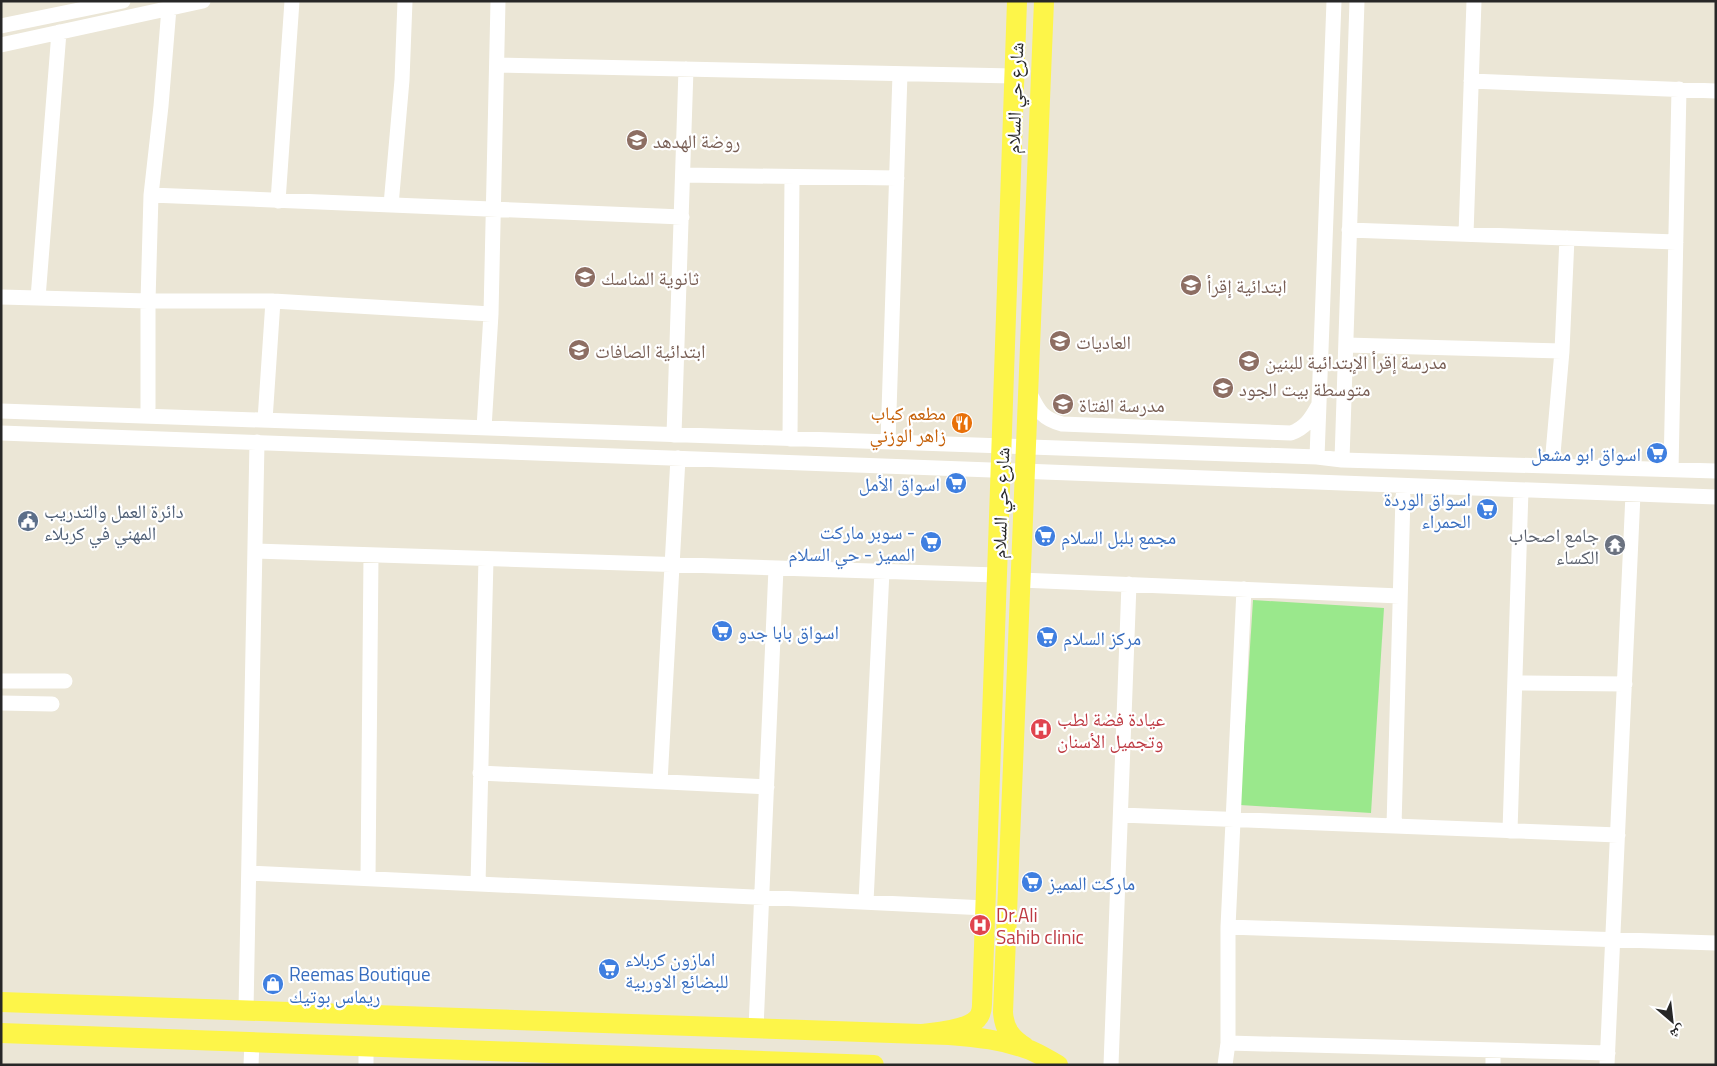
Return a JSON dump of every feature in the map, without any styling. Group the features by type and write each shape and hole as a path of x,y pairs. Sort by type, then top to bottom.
{"main road":[{"name":"شارع حي السلام","path":"922,1034 958,1028 974,1022 980,1015 982,1004 999,514 992,470 992,446 1017,1"},
{"path":"1044,1 1003,1021 1005,1028 1013,1038 1031,1051 1058,1065"},
{"path":"999,514 1012,511 1023,516"},
{"path":"984,962 994,966 1004,964"},
{"path":"1,1002 922,1034 980,1037 1031,1051"},
{"path":"1,1002 8,1014 8,1021 1,1033 252,1043 366,1056 585,1059 638,1056 689,1061 874,1065"},
{"path":"44,1035 39,1024 39,1018 40,1013 48,1003"},
{"path":"638,1056 646,1047 648,1041 643,1024"},
{"path":"687,1026 682,1030 678,1047 689,1061"}],"street":[{"path":"1,26 123,1"},
{"path":"1,45 203,1"},
{"path":"278,200 292,1"},
{"path":"391,205 402,80 405,1"},
{"path":"484,428 491,314 498,1"},
{"path":"1317,457 1334,1"},
{"path":"1342,460 1357,1"},
{"path":"1466,234 1474,1"},
{"path":"148,408 151,195 162,106 169,8"},
{"path":"38,298 59,32"},
{"path":"497,65 1014,76"},
{"path":"674,435 686,69"},
{"path":"888,442 900,74"},
{"path":"1471,81 1716,91"},
{"path":"1671,470 1679,89"},
{"path":"683,175 897,178"},
{"path":"790,439 792,177"},
{"path":"151,195 682,217"},
{"path":"1350,230 1676,242"},
{"path":"1552,466 1562,351 1567,238"},
{"path":"1325,253 1326,257 1333,263 1342,262 1348,256"},
{"path":"1324,285 1328,278 1335,275 1343,277 1348,283"},
{"path":"1,297 148,302 273,301 491,314"},
{"path":"265,420 273,301"},
{"path":"1346,345 1562,351"},
{"path":"1028,390 1042,414 1050,420 1062,424 1291,433 1301,430 1311,419 1318,404"},
{"path":"1,411 1317,457 1342,460 1716,471"},
{"path":"366,446 370,445 376,438 375,430 370,424"},
{"path":"387,447 381,437 384,429 391,425"},
{"path":"1,433 1716,497"},
{"path":"246,1010 257,442"},
{"path":"1047,472 1041,466 1040,456 1051,448"},
{"path":"660,782 674,564 678,458"},
{"path":"1510,830 1521,490"},
{"path":"1228,1043 1493,1057 1608,1059 1633,494"},
{"path":"1394,826 1403,496"},
{"path":"255,552 997,575"},
{"path":"368,879 371,555"},
{"path":"478,884 486,559"},
{"path":"756,1028 776,568"},
{"path":"866,902 882,571"},
{"path":"1020,580 1400,596"},
{"path":"1111,1065 1129,584"},
{"path":"1225,1065 1228,1043 1228,927 1244,589"},
{"path":"1,681 65,681"},
{"path":"1516,683 1624,684"},
{"path":"1,703 52,704"},
{"path":"480,773 767,787"},
{"path":"1120,815 1618,835"},
{"path":"249,873 986,908"},
{"path":"1228,927 1716,943"},
{"path":"251,1065 252,1043"}],"green space":[{"path":"1253,600 1384,608 1371,813 1240,805"}],"place":[{"name":"روضة الهدهد","path":"637,140"},
{"name":"ثانوية المناسك","path":"585,277"},
{"name":"ابتدائية إقرأ","path":"1191,285"},
{"name":"العاديات","path":"1060,341"},
{"name":"ابتدائية الصافات","path":"579,350"},
{"name":"مدرسة إقرأ الإبتدائية للبنين","path":"1249,361"},
{"name":"متوسطة بيت الجود","path":"1223,388"},
{"name":"مدرسة الفتاة","path":"1063,404"},
{"name":"مطعم كباب زاهر الوزني","path":"962,423"},
{"name":"اسواق ابو مشعل","path":"1657,453"},
{"name":"اسواق الأمل","path":"956,483"},
{"name":"اسواق الوردة الحمراء","path":"1487,509"},
{"name":"دائرة العمل والتدريب المهني في كربلاء","path":"28,521"},
{"name":"مجمع بلبل السلام","path":"1045,536"},
{"name":"سوبر ماركت - المميز - حي السلام","path":"931,542"},
{"name":"جامع اصحاب الكساء","path":"1615,545"},
{"name":"اسواق بابا جدو","path":"722,631"},
{"name":"مركز السلام","path":"1047,637"},
{"name":"عيادة فضة لطب وتجميل الأسنان","path":"1041,729"},
{"name":"ماركت المميز","path":"1032,882"},
{"name":"Dr.Ali Sahib clinic","path":"980,925"},
{"name":"امازون كربلاء للبضائع الاوربية","path":"609,969"},
{"name":"Reemas Boutique ريماس بوتيك","path":"273,984"}]}
